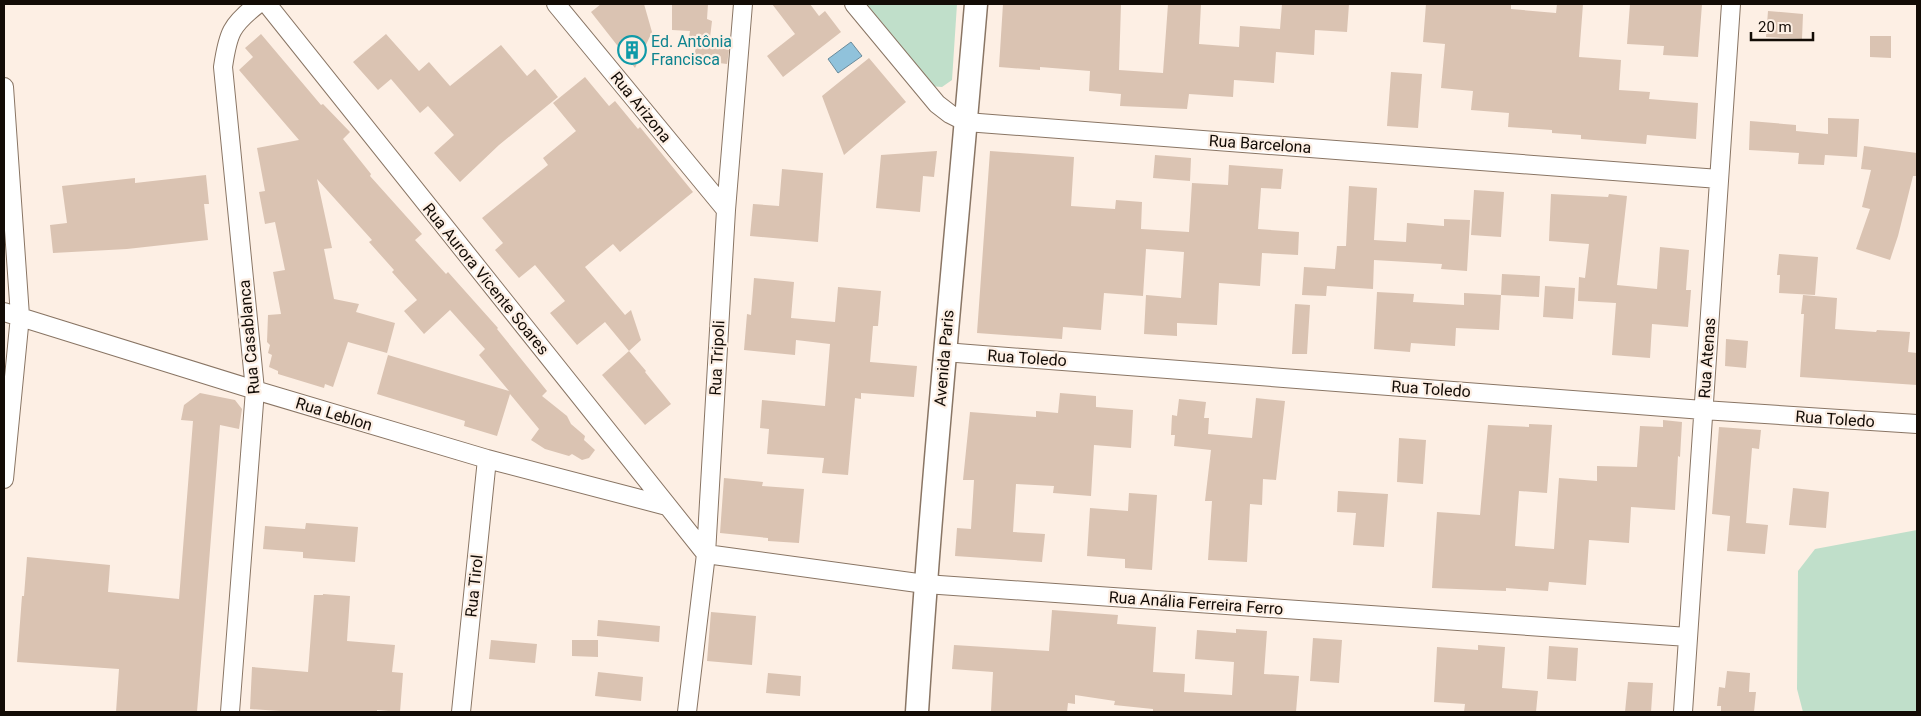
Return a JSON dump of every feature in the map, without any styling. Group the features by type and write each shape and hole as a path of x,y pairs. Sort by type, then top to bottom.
{"street":[{"name":"Rua Casablanca","path":"230,712 255,390 223,67 228,37 240,18 258,4"},
{"name":"Rua Aurora Vicente Soares","path":"267,4 706,554"},
{"name":"Rua Arizona","path":"556,4 726,210"},
{"name":"Rua Tripoli","path":"687,712 706,554 726,210 743,4"},
{"name":"Rua Barcelona","path":"854,4 937,104 950,114 966,122 1719,179"},
{"name":"Avenida Paris","path":"917,712 925,584 944,352 976,4"},
{"name":"Rua Atenas","path":"1682,712 1731,4"},
{"path":"4,87 12,314 4,479"},
{"name":"Rua Leblon","path":"12,314 255,390 487,459 667,506"},
{"name":"Rua Toledo","path":"944,352 1703,410 1917,424"},
{"name":"Rua Tirol","path":"461,712 487,459"},
{"name":"Rua Anália Ferreira Ferro","path":"706,554 925,584 1688,637"}],"green space":[{"path":"863,4 957,4 952,80 942,87 930,86"},
{"path":"1917,530 1917,712 1803,712 1797,689 1798,571 1815,549"}],"water":[{"path":"851,42 862,56 838,73 828,59"}],"building":[{"name":"Ed. Antônia Francisca","path":"601,4 644,4 652,32 635,68 591,12"},
{"path":"672,4 708,4 707,19 712,21 709,46 729,50 727,64 694,60 696,45 688,42 690,31 672,30"},
{"path":"772,4 810,4 819,16 825,11 841,32 783,77 767,56 795,34"},
{"path":"1003,4 1121,4 1119,70 1163,73 1168,4 1201,4 1199,44 1239,47 1240,26 1280,29 1282,4 1349,4 1347,32 1315,30 1314,55 1276,52 1274,83 1234,80 1233,97 1189,94 1187,109 1120,106 1121,94 1089,91 1090,71 1040,67 1040,70 999,67"},
{"path":"1426,4 1511,4 1511,9 1556,13 1557,4 1583,4 1579,57 1621,60 1619,90 1650,92 1649,99 1698,103 1696,139 1647,135 1646,144 1581,139 1581,135 1552,133 1552,130 1508,127 1509,113 1471,110 1473,91 1441,88 1445,44 1423,42"},
{"path":"1630,4 1702,4 1698,57 1663,55 1664,46 1627,44"},
{"path":"1768,11 1803,14 1802,39 1766,37"},
{"path":"261,34 321,105 323,104 350,132 343,139 371,174 370,176 422,234 415,240 446,274 448,272 498,328 547,391 542,396 567,416 571,424 585,436 584,440 595,450 589,458 582,460 572,454 569,456 545,449 531,440 539,429 510,394 497,436 464,426 465,421 377,394 388,355 509,391 479,355 485,349 450,310 424,334 404,311 417,300 369,242 372,240 317,179 332,248 324,249 334,299 359,304 356,312 395,323 387,353 348,342 333,387 325,384 324,388 278,374 278,371 269,367 272,355 268,353 270,345 267,342 268,315 281,314 273,272 285,270 275,222 265,224 259,192 265,191 257,148 299,140 239,70 253,57 245,48"},
{"path":"386,34 419,71 429,62 450,86 501,45 527,76 535,69 558,97 499,145 460,182 434,153 454,135 428,106 420,113 391,79 378,90 353,62"},
{"path":"1870,36 1891,36 1891,58 1870,57"},
{"path":"869,58 906,102 844,155 822,96"},
{"path":"1391,72 1422,74 1418,128 1387,126"},
{"path":"585,77 609,106 615,101 638,129 640,127 693,192 620,252 613,244 585,267 625,315 631,310 641,340 629,351 605,322 577,345 550,313 565,301 535,265 519,278 495,250 503,243 482,218 548,165 543,158 576,131 553,103"},
{"path":"1828,118 1859,119 1857,157 1825,155 1824,165 1798,164 1799,153 1749,150 1750,121 1796,125 1796,131 1828,134"},
{"path":"1864,146 1917,153 1917,176 1913,176 1890,260 1856,249 1870,209 1862,207 1871,170 1861,169"},
{"path":"937,151 934,177 923,176 920,212 876,208 881,155"},
{"path":"990,151 1074,157 1071,206 1115,209 1116,200 1142,202 1141,229 1189,232 1192,183 1228,185 1229,165 1283,169 1281,189 1261,188 1258,229 1299,232 1298,255 1262,253 1260,286 1219,283 1217,325 1177,323 1177,336 1144,334 1146,295 1181,298 1184,252 1146,249 1143,296 1104,293 1101,330 1063,327 1062,339 977,333"},
{"path":"1155,155 1191,158 1190,181 1153,178"},
{"path":"782,169 823,173 818,242 750,236 753,204 779,206"},
{"path":"206,175 209,204 204,204 208,240 127,249 53,253 50,225 67,223 62,186 135,178 135,183"},
{"path":"1349,186 1377,188 1374,240 1406,242 1407,223 1444,226 1444,219 1470,220 1467,271 1441,269 1442,264 1374,260 1373,289 1327,286 1326,296 1302,295 1304,267 1335,269 1337,246 1346,246"},
{"path":"1474,190 1504,192 1501,237 1471,235"},
{"path":"1551,194 1608,197 1609,194 1627,196 1617,285 1657,289 1660,247 1689,250 1686,290 1691,290 1688,327 1652,324 1650,358 1612,355 1616,303 1578,301 1579,277 1585,278 1589,244 1549,241"},
{"path":"1779,254 1818,257 1815,295 1779,293 1780,275 1777,275"},
{"path":"1502,274 1540,276 1539,297 1501,295"},
{"path":"754,278 794,282 791,318 835,322 838,287 881,291 878,326 873,326 870,362 917,366 914,397 861,393 861,399 855,398 848,475 822,473 824,458 767,454 769,429 760,428 762,400 825,406 830,344 796,340 795,355 744,350 747,314 751,315"},
{"path":"1545,286 1575,288 1573,319 1543,317"},
{"path":"1377,292 1414,294 1413,302 1464,305 1464,293 1501,295 1499,330 1456,328 1455,346 1411,343 1410,352 1374,349"},
{"path":"1803,295 1837,298 1835,329 1910,332 1908,352 1917,353 1917,385 1800,377 1804,314 1801,314"},
{"path":"1295,304 1310,305 1307,354 1292,354"},
{"path":"1726,339 1748,341 1746,368 1725,366"},
{"path":"629,351 671,404 645,425 602,375"},
{"path":"200,393 235,400 242,409 239,429 220,425 197,712 116,712 119,669 17,662 27,557 110,565 108,592 179,599 193,421 181,420 184,405"},
{"path":"1060,393 1096,396 1096,407 1133,410 1131,448 1094,445 1091,496 1053,493 1054,486 1016,484 1013,532 1045,534 1042,562 955,556 957,528 971,529 974,480 963,480 970,412 1036,417 1036,411 1058,413"},
{"path":"1256,398 1285,401 1276,480 1263,479 1262,505 1250,504 1247,562 1208,560 1212,501 1205,501 1211,450 1174,446 1175,435 1171,435 1172,415 1177,416 1179,399 1206,402 1204,418 1209,418 1208,434 1252,438"},
{"path":"1663,420 1682,422 1675,510 1631,507 1629,543 1589,540 1586,585 1549,582 1548,591 1506,588 1506,591 1432,588 1437,512 1480,515 1488,425 1529,427 1529,424 1552,425 1547,493 1519,491 1515,546 1554,549 1559,478 1597,481 1597,466 1637,467 1640,426 1663,427"},
{"path":"1719,427 1761,430 1759,449 1752,448 1746,523 1768,525 1765,554 1727,551 1730,516 1712,514"},
{"path":"1399,438 1426,440 1423,484 1397,482"},
{"path":"724,478 763,482 762,486 804,489 799,543 768,541 768,538 720,533"},
{"path":"1793,488 1829,492 1826,528 1789,525"},
{"path":"1338,491 1388,494 1384,547 1353,545 1356,513 1337,512"},
{"path":"1129,493 1157,495 1152,570 1125,568 1125,559 1087,556 1090,508 1128,511"},
{"path":"306,523 358,527 355,562 303,558 303,552 263,549 265,526 305,529"},
{"path":"314,595 350,596 347,641 395,645 392,672 403,673 400,712 377,710 377,712 295,712 250,709 252,667 308,672"},
{"path":"1052,610 1118,615 1117,624 1156,627 1153,672 1185,674 1184,692 1232,695 1234,662 1195,659 1197,630 1236,633 1236,629 1267,631 1264,674 1299,676 1296,712 1153,712 1153,709 1114,705 1115,701 1075,695 1075,704 1068,703 1067,712 991,711 993,672 952,669 954,645 1049,651"},
{"path":"711,612 756,616 752,665 707,661"},
{"path":"598,620 660,626 659,642 597,636"},
{"path":"1313,638 1342,640 1339,683 1310,681"},
{"path":"491,640 537,644 535,663 489,659"},
{"path":"572,640 598,640 598,657 572,656"},
{"path":"1478,645 1505,647 1502,688 1538,691 1536,712 1464,712 1465,704 1434,702 1437,647 1478,650"},
{"path":"1549,646 1578,648 1576,681 1547,679"},
{"path":"1727,671 1750,673 1749,692 1756,692 1754,712 1721,712 1721,706 1717,706 1719,687 1725,688"},
{"path":"598,672 643,677 641,701 595,696"},
{"path":"768,673 801,676 800,696 766,693"},
{"path":"1628,682 1653,683 1651,712 1625,712"}],"place":[{"name":"Ed. Antônia Francisca","path":"632,50"}]}
